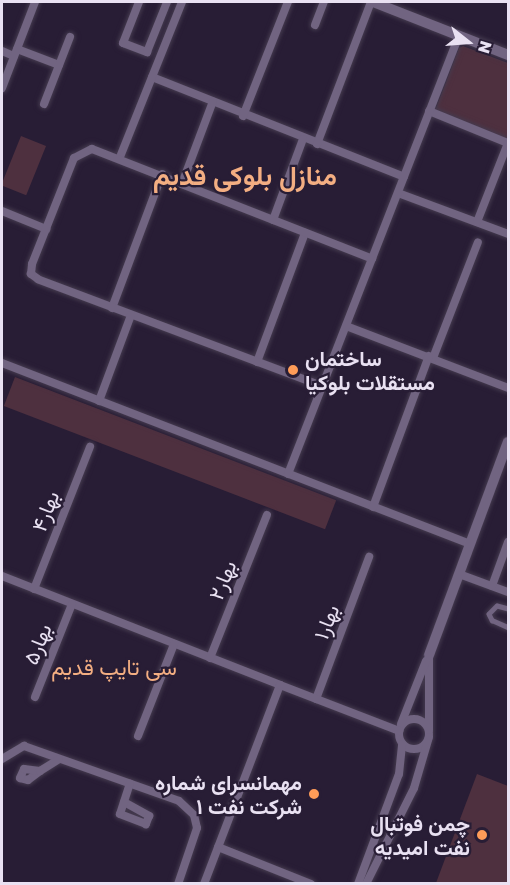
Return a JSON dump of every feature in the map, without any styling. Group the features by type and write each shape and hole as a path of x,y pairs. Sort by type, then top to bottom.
{"street":[{"path":"2,88 35,2"},
{"path":"139,2 123,43 147,52 167,2"},
{"path":"120,157 182,2"},
{"path":"243,116 288,2"},
{"path":"315,25 324,2"},
{"path":"317,144 372,2 508,55"},
{"path":"288,474 459,35"},
{"path":"44,104 70,37"},
{"path":"2,51 15,52 59,65"},
{"path":"152,77 213,101 243,116 404,177"},
{"path":"183,181 213,101"},
{"path":"429,111 508,143 477,222"},
{"path":"273,220 303,139"},
{"path":"322,386 112,308 31,274 46,229 77,154 92,148 183,181 372,259"},
{"path":"112,308 162,174"},
{"path":"398,193 508,234"},
{"path":"2,211 46,229"},
{"path":"257,362 305,233"},
{"path":"373,507 478,242"},
{"path":"99,401 131,315"},
{"path":"346,326 508,388"},
{"path":"2,363 470,544"},
{"path":"358,884 396,784 402,744 400,727 508,442"},
{"name":"بهار۴","path":"34,589 90,447"},
{"name":"بهار۲","path":"210,657 267,515"},
{"path":"492,586 508,542"},
{"name":"بهار۱","path":"316,699 369,558"},
{"path":"459,574 508,592"},
{"path":"2,576 316,699 400,727"},
{"name":"بهار۵","path":"35,697 72,604"},
{"path":"138,736 174,644"},
{"path":"366,884 414,788 429,734 429,655"},
{"path":"204,884 280,685"},
{"path":"400,727 413,718 426,724 429,734 421,748 407,748 402,744"},
{"path":"2,759 24,746 179,801 194,815 197,828 178,884"},
{"path":"40,771 59,759"},
{"path":"124,802 130,784"},
{"path":"218,847 311,884"}],"lane":[{"path":"508,609 497,606 489,614 492,620 508,627"}],"shaded area":[{"path":"463,46 508,63 508,139 435,111 459,48"},
{"path":"21,136 46,146 26,195 2,185"},
{"path":"15,377 336,500 325,529 4,406"},
{"name":"چمن فوتبال نفت امیدیه","path":"477,774 508,786 508,883 436,883"}],"place":[{"name":"ساختمان مستقلات بلوکیا","path":"293,370"},
{"name":"مهمانسرای شماره ۱ شرکت نفت","path":"314,794"},
{"name":"چمن فوتبال نفت امیدیه","path":"482,835"}],"district":[{"name":"منازل بلوکی قدیم","path":"245,176"},
{"name":"سی تایپ قدیم","path":"114,667"}]}
